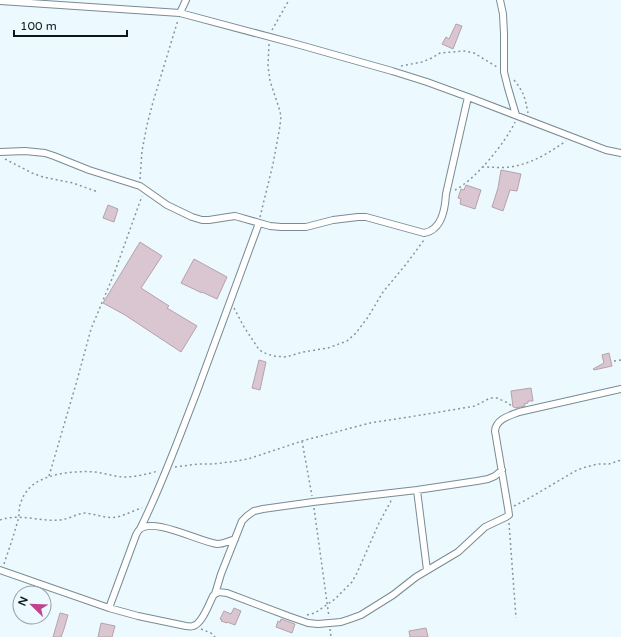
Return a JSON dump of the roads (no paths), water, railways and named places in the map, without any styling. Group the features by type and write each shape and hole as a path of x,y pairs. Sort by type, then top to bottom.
{"street":[{"path":"180,13 186,0"},
{"path":"500,0 504,28 504,72 516,115"},
{"path":"0,1 180,13 269,36 392,71 468,96 606,150 621,153"},
{"path":"0,152 25,151 44,153 67,160 89,170 142,188 173,208 202,220 235,216 270,226 281,227 306,226 333,220 366,217 427,233 437,226 444,208 468,96"},
{"path":"109,608 136,535 151,507 168,468 259,223"},
{"path":"215,594 219,592 227,593 308,623 318,624 341,622 361,615 394,595 416,577 458,552 484,527 508,515 495,431 496,426 500,421 519,412 621,389"},
{"path":"1,570 109,608 138,616 186,626 194,626 202,619 215,594 221,574 242,521 254,512 263,509 417,490 488,479 495,476 502,470"},
{"path":"417,490 427,570"},
{"path":"140,529 146,526 160,526 218,544 235,539"}]}
